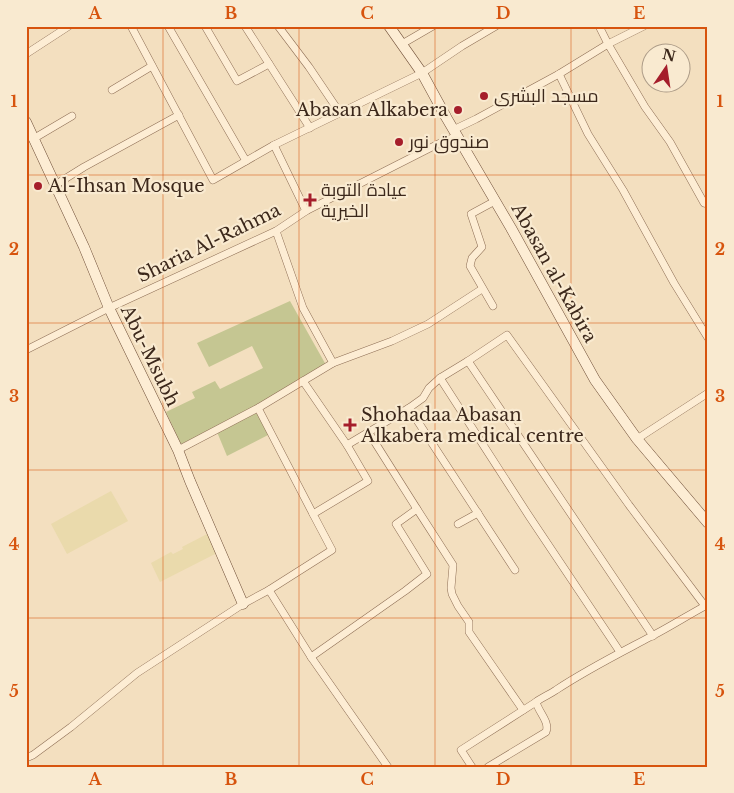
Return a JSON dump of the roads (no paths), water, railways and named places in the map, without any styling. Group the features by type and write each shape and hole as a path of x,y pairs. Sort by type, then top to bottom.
{"main road":[{"name":"Abasan al-Kabira","path":"389,26 422,73 595,380 637,439 708,523"},
{"name":"Abu-Msubh","path":"26,122 84,247 109,308 178,450 243,604"}],"street":[{"path":"26,54 69,26"},
{"path":"131,26 213,180 274,146 422,73 496,26"},
{"path":"168,26 246,161"},
{"path":"204,26 237,82 269,64"},
{"path":"245,26 310,128"},
{"path":"278,26 340,113"},
{"path":"402,44 432,26"},
{"path":"598,26 645,107 670,142 704,203 708,204"},
{"name":"Sharia Al-Rahma","path":"26,350 109,308 276,231 306,211 438,144 476,119 559,74 608,44 644,26"},
{"path":"112,90 152,66"},
{"path":"559,74 588,134 623,190 674,283 708,338"},
{"path":"55,184 180,115"},
{"path":"33,139 72,116"},
{"path":"274,146 306,211"},
{"path":"493,306 470,266 472,258 482,247 471,214 495,201"},
{"path":"276,231 303,308 333,363"},
{"path":"178,450 258,408 333,363 392,341 428,324 482,289"},
{"path":"347,445 409,408 423,398 429,388 440,378 507,335 623,497 706,605 571,680 461,750 472,767"},
{"path":"468,361 653,636"},
{"path":"440,378 620,652"},
{"path":"303,381 347,445 368,481 313,514"},
{"path":"637,439 708,393"},
{"path":"26,758 33,755 71,727 137,673 243,604 269,590 332,550 258,408"},
{"path":"409,408 515,570"},
{"path":"369,433 453,565 452,594 469,622 469,632 523,710"},
{"path":"311,657 427,574 396,524 417,509"},
{"path":"458,524 478,513"},
{"path":"269,590 311,657 388,767"},
{"path":"488,767 546,732 548,728 537,708 536,702"}],"place":[{"name":"مسجد البشرى","path":"484,96"},
{"name":"Abasan Alkabera","path":"458,110"},
{"name":"صندوق نور","path":"399,142"},
{"name":"Al-Ihsan Mosque","path":"38,186"},
{"name":"عيادة التوبة الخيرية","path":"310,200"},
{"name":"Shohadaa Abasan Alkabera medical centre","path":"350,425"}]}
